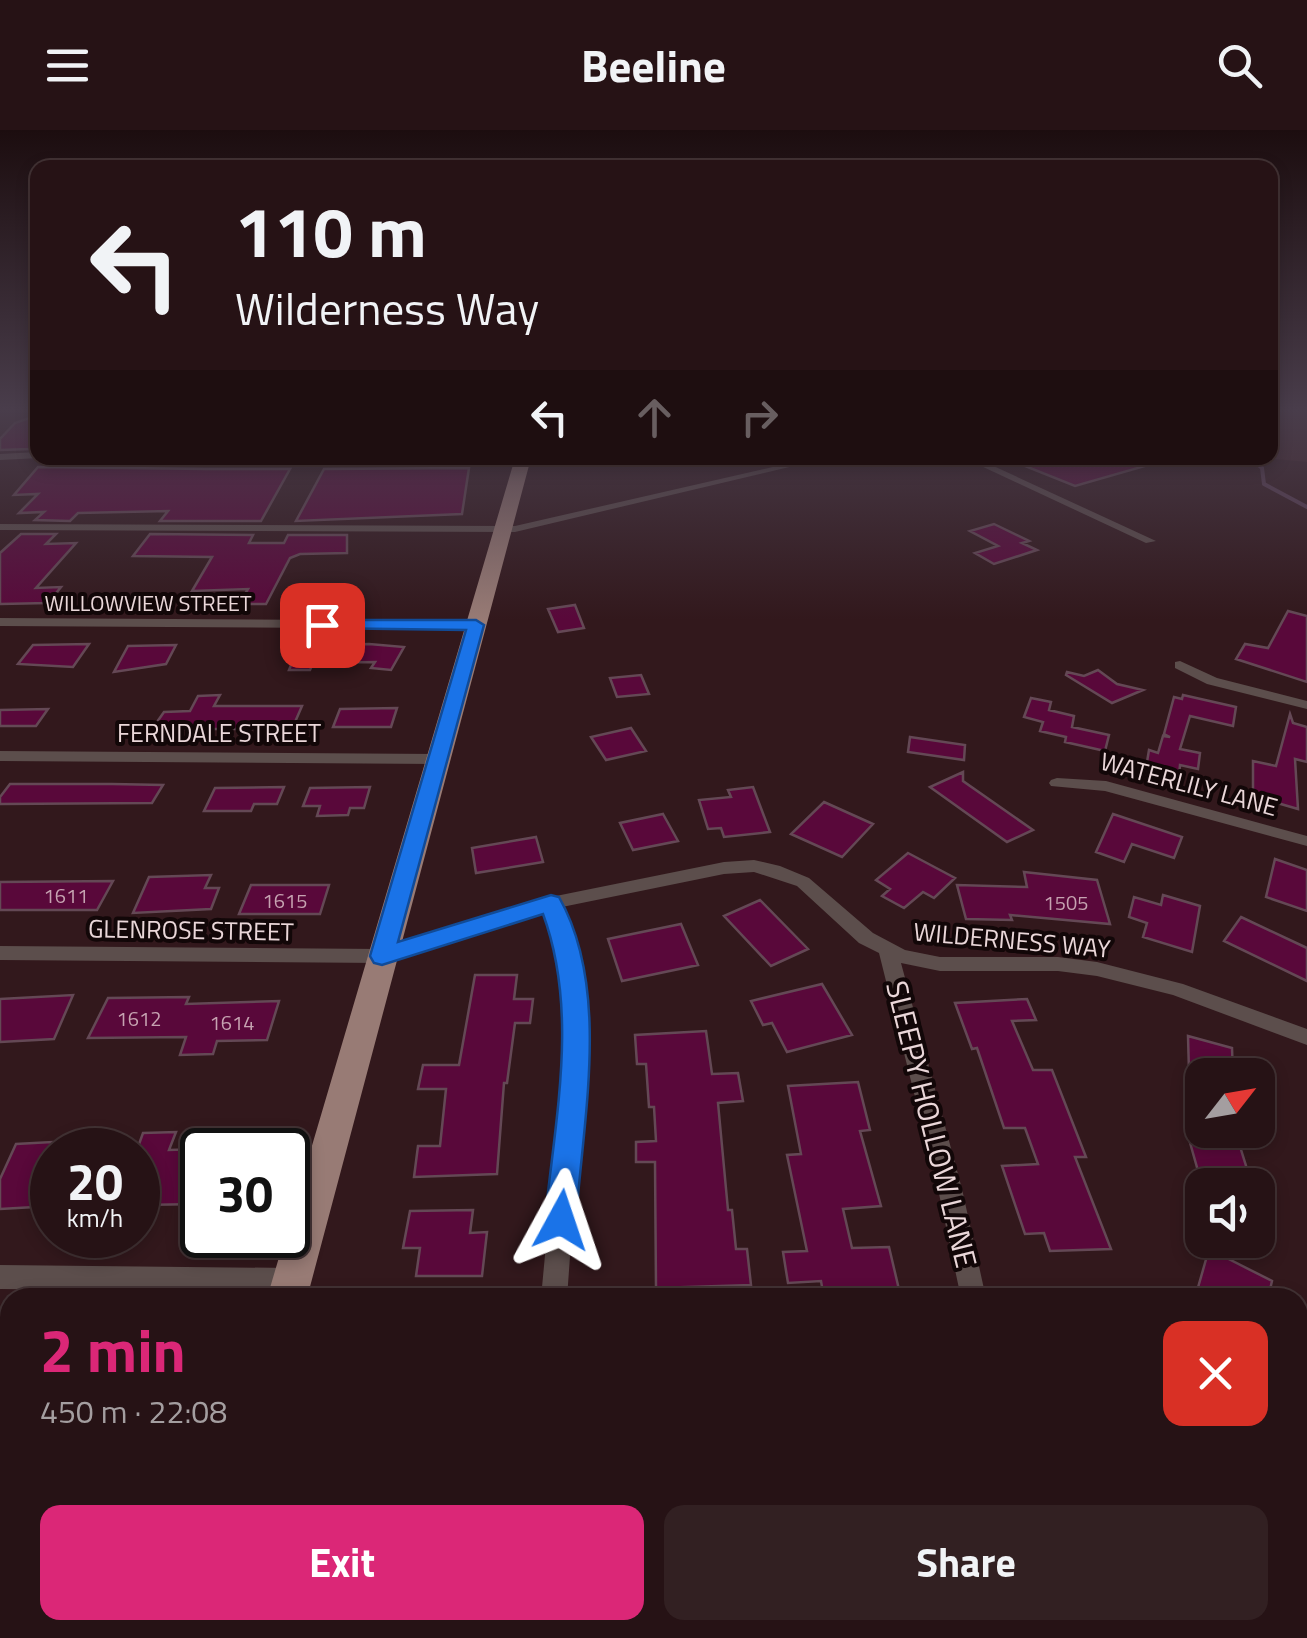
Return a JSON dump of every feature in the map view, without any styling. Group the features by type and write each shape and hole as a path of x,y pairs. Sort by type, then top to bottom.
{"main road":[{"path":"290,1288 519,479"}],"street":[{"path":"0,527 503,530 554,522 732,479"},
{"path":"1016,479 1150,541"},
{"name":"WILLOWVIEW STREET","path":"0,622 476,625"},
{"path":"1180,665 1212,681 1307,705"},
{"name":"FERNDALE STREET","path":"0,756 438,759"},
{"name":"WATERLILY LANE","path":"1057,783 1106,786 1307,841"},
{"name":"WILDERNESS WAY","path":"382,956 551,903 724,868 765,868 803,882 855,930 888,951 940,964 1058,964 1098,969 1176,989 1307,1038"},
{"path":"551,903 570,953 578,1009 555,1288"},
{"name":"SLEEPY HOLLOW LANE","path":"888,951 972,1288"},
{"name":"GLENROSE STREET","path":"0,953 382,956"},
{"path":"0,1276 268,1288"}],"building":[{"path":"27,479 284,479 261,521 160,521 168,511 78,513 70,521 35,520 44,512 19,513 38,494 14,495"},
{"path":"318,479 467,479 462,514 296,521"},
{"path":"1058,479 1098,479 1075,486"},
{"path":"994,524 1029,541 1022,543 1037,550 994,564 975,553 998,546 970,531"},
{"path":"21,534 56,534 46,544 76,543 36,588 61,587 48,603 0,604 0,553"},
{"path":"150,534 253,535 249,543 284,543 288,535 347,535 347,553 300,554 290,558 266,604 239,604 248,589 192,591 212,557 133,556"},
{"path":"575,605 584,628 558,632 548,609"},
{"path":"1288,611 1307,616 1307,682 1236,659 1245,644 1268,648"},
{"path":"89,644 73,667 18,664 33,645"},
{"path":"176,645 166,664 114,672 128,646"},
{"path":"299,646 404,647 391,670 371,668 375,662 313,663 310,670 289,670"},
{"path":"1098,670 1117,684 1143,690 1112,703 1066,675 1067,672 1084,676"},
{"path":"641,675 649,694 617,697 610,678"},
{"path":"220,695 214,706 302,706 292,729 152,729 164,712 190,711 198,696"},
{"path":"1183,695 1236,707 1233,726 1190,716 1180,749 1200,753 1198,769 1180,765 1179,775 1146,768 1149,750 1158,753 1163,736 1170,737 1164,734 1174,697 1182,699"},
{"path":"1031,698 1051,702 1049,710 1074,716 1072,727 1109,735 1105,751 1065,742 1066,737 1040,731 1043,722 1024,717"},
{"path":"397,708 391,727 333,727 340,709"},
{"path":"48,709 36,726 0,726 0,710"},
{"path":"1290,714 1293,723 1307,727 1307,762 1295,759 1298,809 1253,796 1253,761 1276,766"},
{"path":"631,728 646,751 606,760 591,737"},
{"path":"910,737 965,745 964,760 908,752"},
{"path":"963,772 963,781 1033,830 1007,842 930,787"},
{"path":"10,784 163,785 152,803 0,804 0,797"},
{"path":"284,787 277,804 254,804 251,811 204,811 215,788"},
{"path":"370,787 364,808 350,808 348,815 317,816 320,806 303,806 310,788"},
{"path":"753,787 770,832 724,837 721,828 708,829 699,800 731,797 728,790"},
{"path":"824,802 873,824 842,857 791,834"},
{"path":"663,814 678,841 633,850 620,823"},
{"path":"1113,814 1182,837 1174,858 1132,844 1124,862 1096,852"},
{"path":"536,837 543,862 476,873 472,848"},
{"path":"908,853 955,878 934,898 923,892 904,908 882,896 890,889 876,880"},
{"path":"1275,859 1307,870 1307,911 1266,897"},
{"path":"1024,872 1097,880 1110,924 1010,915 1012,920 966,919 957,885 1027,887"},
{"path":"211,875 205,888 219,888 211,909 133,913 149,877"},
{"path":"113,881 97,910 0,910 0,882"},
{"path":"251,885 329,885 320,914 239,914"},
{"path":"1163,895 1200,906 1192,952 1143,937 1147,923 1129,917 1134,897 1161,905"},
{"path":"760,900 808,949 771,966 724,916"},
{"path":"1241,917 1307,948 1307,981 1224,941"},
{"path":"681,924 698,965 622,981 608,939"},
{"path":"475,975 517,975 514,999 533,999 530,1023 515,1023 504,1083 497,1174 414,1177 418,1146 440,1146 446,1089 418,1089 423,1065 459,1065"},
{"path":"822,984 852,1035 787,1052 772,1023 763,1025 751,1001"},
{"path":"73,995 54,1039 0,1042 0,999"},
{"path":"189,997 186,1004 279,1001 267,1040 217,1041 213,1054 180,1055 186,1037 88,1038 108,998"},
{"path":"1027,999 1036,1020 1012,1021 1033,1070 1052,1070 1086,1157 1075,1157 1111,1249 1050,1251 1044,1233 1025,1234 1002,1166 1038,1164 1025,1128 1004,1128 977,1048 972,1049 955,1003"},
{"path":"706,1031 712,1074 738,1073 743,1101 718,1103 728,1210 732,1210 736,1249 747,1249 751,1285 656,1288 655,1162 636,1162 636,1142 656,1141 654,1107 649,1107 646,1064 637,1064 635,1035"},
{"path":"1188,1036 1232,1048 1232,1058 1189,1058"},
{"path":"858,1082 870,1130 860,1131 881,1206 843,1209 852,1248 889,1247 899,1288 822,1288 821,1281 788,1283 783,1252 807,1251 787,1155 801,1154 788,1086"},
{"path":"160,1132 176,1132 169,1150 180,1150 180,1204 160,1205"},
{"path":"30,1143 30,1207 0,1209 0,1179 16,1144"},
{"path":"1192,1148 1240,1148 1247,1168 1197,1168"},
{"path":"473,1210 470,1233 487,1232 482,1276 416,1276 420,1248 403,1248 410,1211"},
{"path":"1206,1258 1227,1258 1272,1281 1270,1288 1198,1288"}],"waterway":[{"path":"1263,479 1264,484 1307,507"}],"route":[{"path":"322,625 476,625 382,956 551,903 570,953 578,1009 561,1220"}]}
